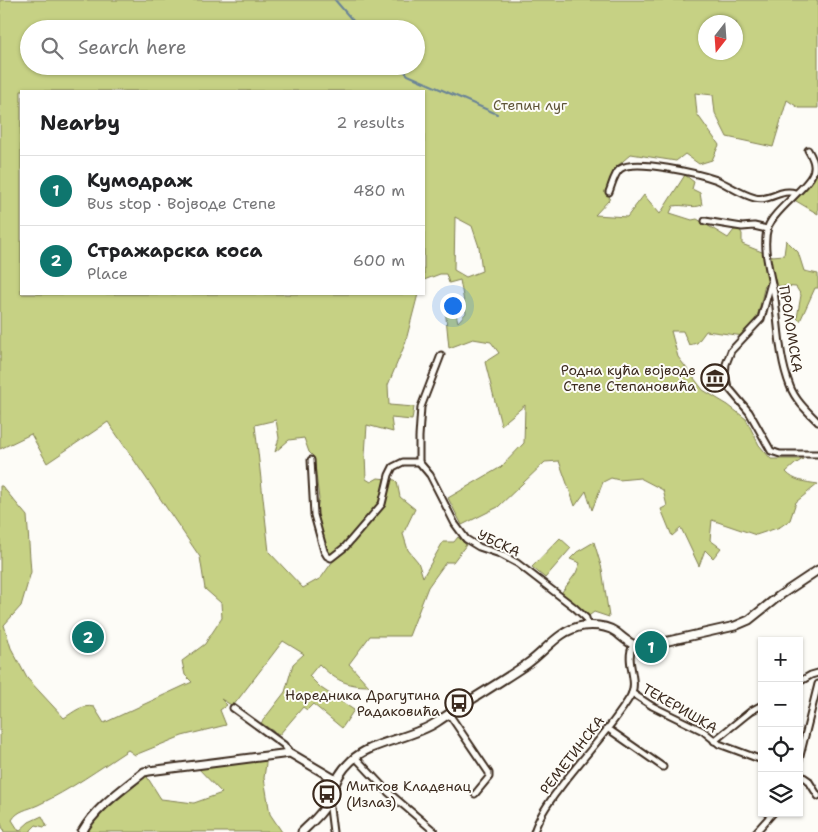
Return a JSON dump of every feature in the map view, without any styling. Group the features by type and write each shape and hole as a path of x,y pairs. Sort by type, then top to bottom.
{"street":[{"path":"704,221 767,229 773,218 805,184 814,171 813,161 808,150"},
{"path":"609,192 616,173 620,169 628,165 643,164 715,180 757,199 769,198 787,191 795,193"},
{"name":"ПРОЛОМСКА","path":"767,229 766,245 782,363 794,394 818,422"},
{"path":"771,281 761,319 729,355 726,367 727,385 749,412 771,451 780,454 818,454"},
{"path":"311,460 314,515 324,550 327,556 331,558 346,547 382,504 389,475 393,467 403,462 419,462 421,408 441,355"},
{"name":"УБСКА","path":"419,462 430,475 455,524 466,539 479,547 500,554 517,563 574,607 586,618 588,626"},
{"path":"302,832 324,808 330,798 336,780 346,766 356,757 373,748 422,731 529,663 559,636 573,629 588,626 611,630 633,645 641,646 653,645 734,626 749,620 779,596 818,570"},
{"name":"ТЕКЕРИШКА","path":"633,645 629,655 634,685 632,693 652,706 703,731 714,741 758,758"},
{"path":"803,680 811,675 818,674"},
{"path":"803,744 818,684"},
{"name":"РЕМЕТИНСКА","path":"534,832 540,816 554,795 608,728 632,693"},
{"path":"714,741 758,707"},
{"path":"233,708 284,744 290,753 336,780"},
{"path":"449,714 489,773 489,777 475,794"},
{"path":"608,728 663,767"},
{"path":"82,832 106,804 144,772 290,753"},
{"path":"356,757 388,792 435,832"},
{"path":"803,777 808,780 818,796"},
{"path":"330,798 334,832"},
{"path":"756,832 769,817"}],"green space":[{"name":"Степин луг","path":"0,0 818,0 818,108 799,108 787,100 773,147 727,137 715,113 713,95 695,93 697,114 719,145 712,160 699,164 685,154 676,161 631,154 614,169 609,200 595,215 627,217 644,195 660,214 685,175 694,182 692,189 700,193 702,205 695,207 673,206 670,213 692,220 697,219 728,238 734,230 740,230 742,244 772,256 784,255 786,240 798,252 804,271 818,274 818,288 815,288 800,321 797,318 801,295 796,287 765,285 756,319 744,336 706,331 697,343 689,345 683,331 671,331 678,357 703,390 728,405 746,419 759,445 771,459 803,459 786,472 789,475 800,481 818,484 796,502 790,520 780,527 756,535 712,520 710,540 721,548 713,558 705,550 699,566 681,528 672,536 661,509 667,506 663,490 640,478 619,480 611,478 603,482 592,510 586,491 575,506 559,461 545,462 498,507 462,525 448,498 501,467 524,443 525,405 501,425 485,362 499,353 491,342 473,339 449,348 445,307 453,302 458,322 466,313 460,280 449,283 446,274 440,274 425,280 425,90 20,90 20,295 418,295 405,344 388,385 389,405 414,407 412,420 391,418 393,432 367,425 366,479 371,482 378,478 395,480 400,497 415,509 403,534 408,550 418,562 423,577 443,542 454,542 458,537 466,545 453,562 446,562 428,587 409,636 370,636 349,664 369,686 354,685 341,681 319,664 309,676 321,688 354,710 342,728 313,704 307,710 303,707 279,735 261,723 285,692 293,664 304,654 283,641 233,706 221,699 227,705 220,710 226,725 182,736 135,755 128,750 61,793 20,812 12,820 19,831 29,822 42,816 47,826 36,825 31,832 4,832 0,820 0,486 27,516 31,572 21,606 4,625 11,648 27,678 64,718 78,709 90,706 94,707 104,723 192,682 185,675 182,661 205,644 222,618 221,603 205,589 200,557 108,422 47,463 31,434 0,449","holes":["455,217 472,226 479,247 482,271 466,277 454,270","276,420 279,438 275,452 289,440 304,438 309,452 314,457 319,499 316,514 333,561 321,578 303,588 269,552 255,425"]},
{"path":"814,171 818,175 818,214 791,198"},
{"path":"560,538 571,548 545,578 532,567"},
{"path":"594,542 602,569 609,617 594,612 586,618 559,596 576,573 580,563 570,559 577,552"},
{"path":"267,756 264,778 270,814 282,832 82,832 89,822 144,772 161,799 194,803 222,793 195,765"}],"waterway":[{"path":"335,0 352,20"},
{"path":"408,75 497,114"}],"place":[{"name":"Родна кућа војводе Степе Степановића","path":"715,378"},
{"name":"Стражарска коса","path":"88,637"},
{"name":"Кумодраж","path":"651,647"},
{"name":"Наредника Драгутина Радаковића","path":"459,703"},
{"name":"Митков Кладенац (Излаз)","path":"327,794"}]}
